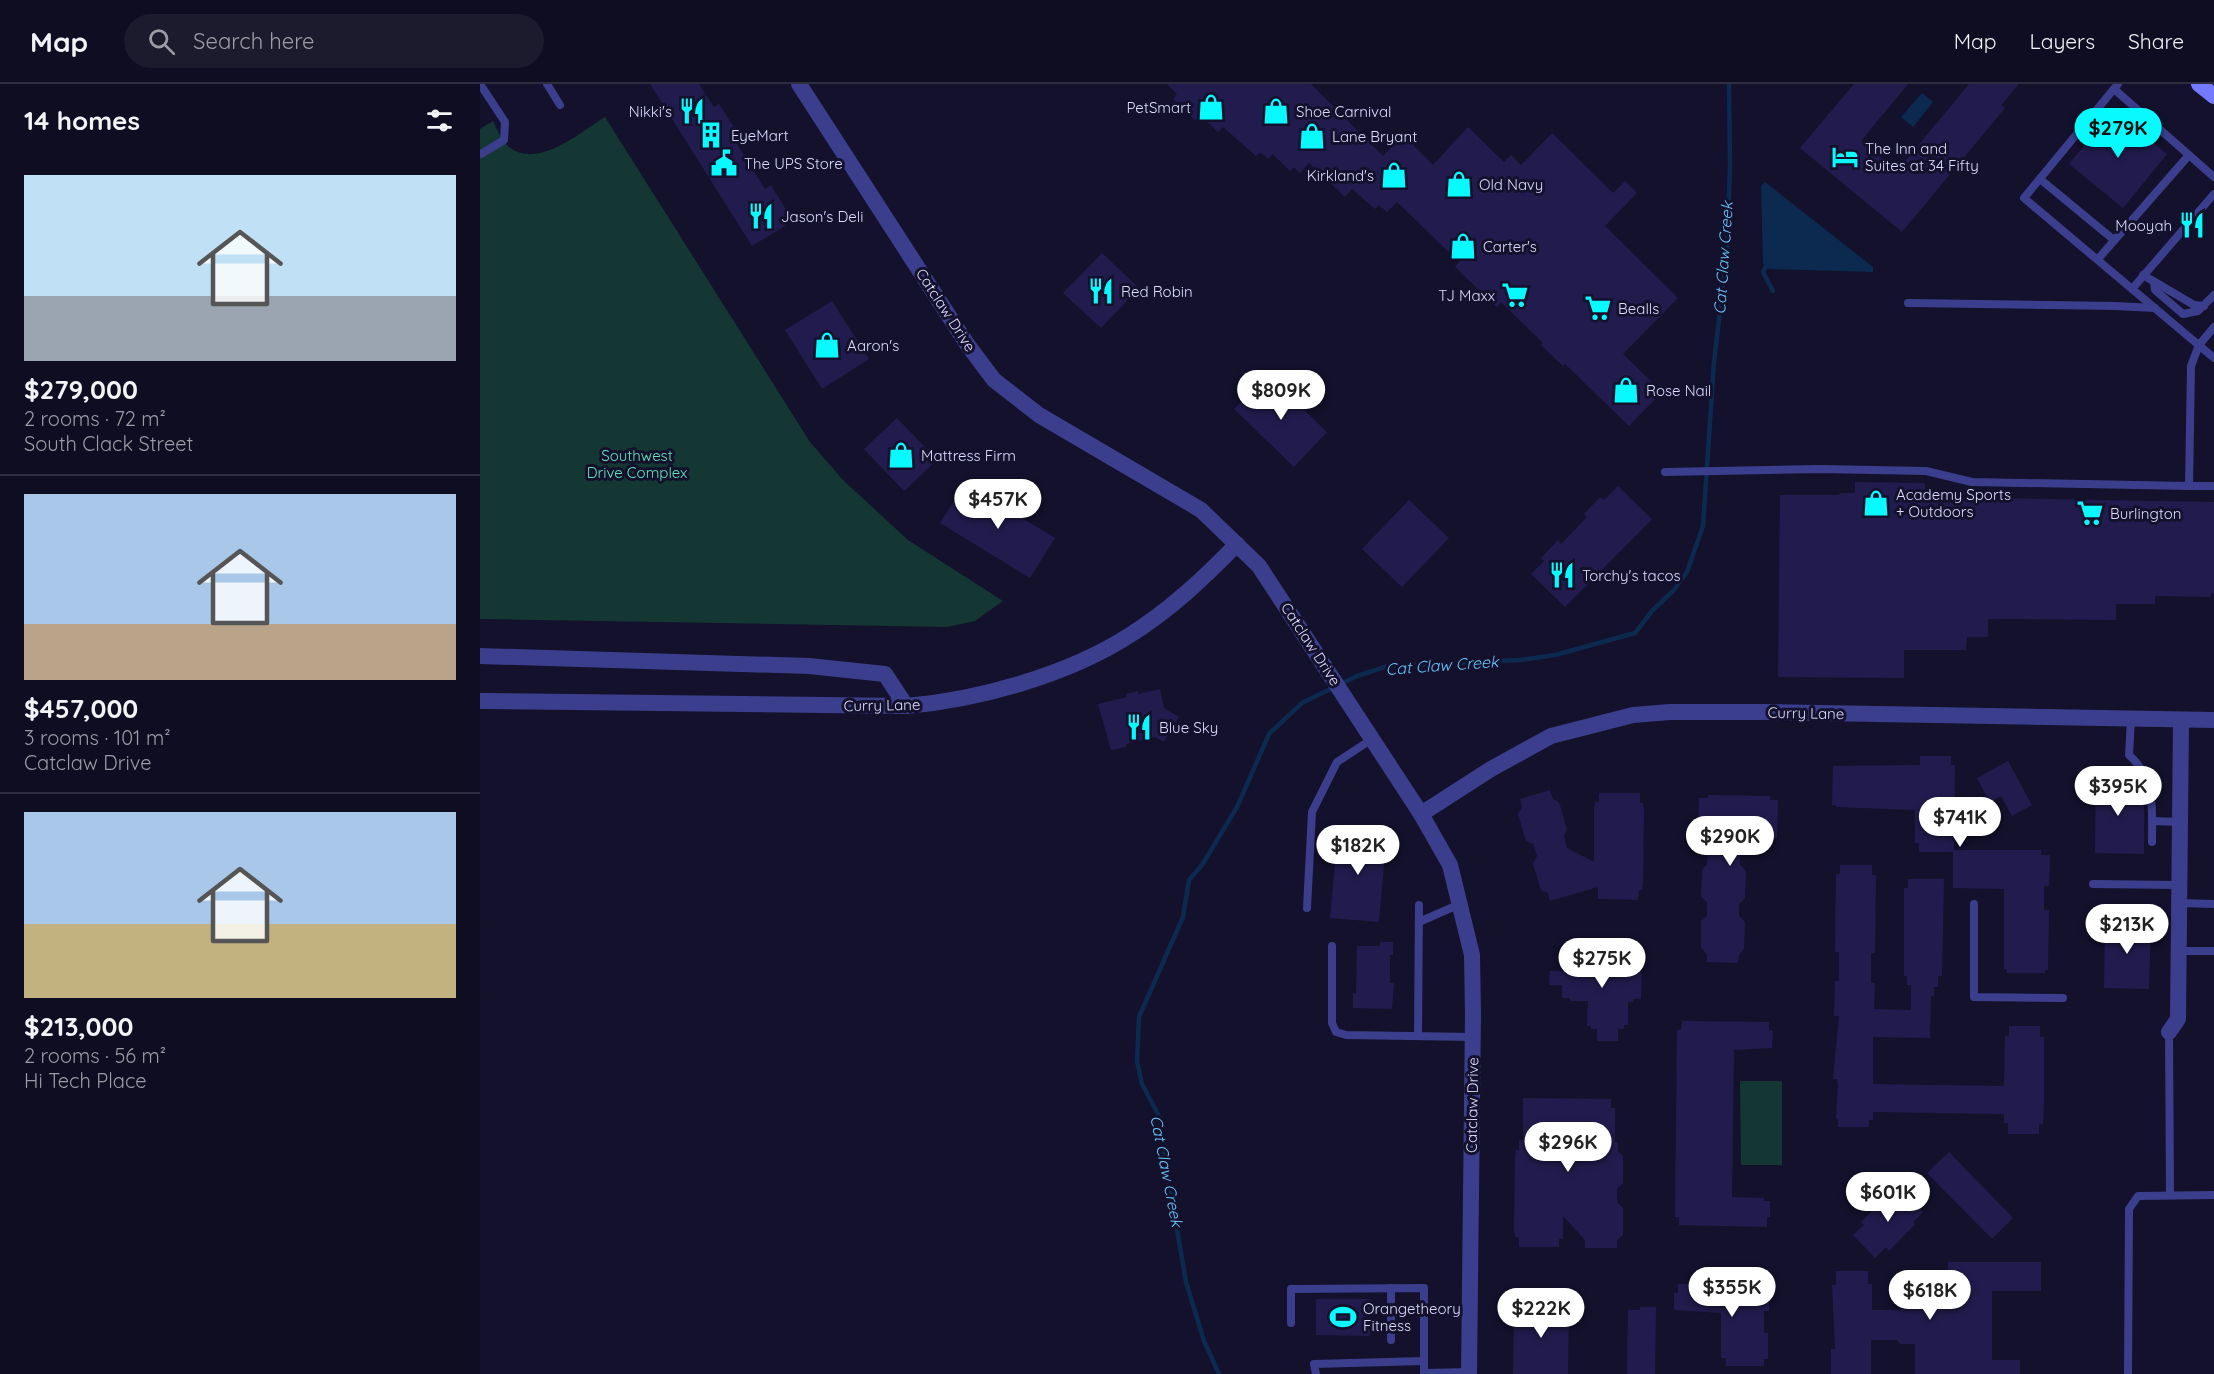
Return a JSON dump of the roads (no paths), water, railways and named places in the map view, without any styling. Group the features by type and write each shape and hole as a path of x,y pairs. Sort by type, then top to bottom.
{"main road":[{"path":"2199,84 2214,96"}],"street":[{"name":"Catclaw Drive","path":"799,84 967,344 994,380 1039,415 1201,510 1259,566 1422,814 1450,865 1472,955 1469,1373"},
{"name":"Curry Lane","path":"480,701 906,706 941,703 976,696 1063,669 1129,636 1193,589 1238,544"},
{"path":"480,656 809,666 885,674 906,706"},
{"name":"Curry Lane","path":"1422,814 1491,769 1551,736 1633,715 1670,712 1764,712 2214,720"},
{"path":"2169,1032 2178,1019 2181,720"}],"lane":[{"path":"480,84 505,122 504,140 481,154"},
{"path":"547,84 560,105"},
{"path":"2214,177 2116,87 2024,198 2214,358"},
{"path":"2098,259 2189,155"},
{"path":"2040,179 2114,240"},
{"path":"2132,289 2214,194"},
{"path":"2143,275 2154,283 2155,290 2183,314 2192,314 2214,295"},
{"path":"1908,303 2156,308"},
{"path":"2189,486 2191,366 2199,345 2214,327"},
{"path":"1670,471 1926,471 1972,482 2214,486"},
{"path":"2131,719 2129,755 2143,770 2150,783 2152,842"},
{"path":"1307,908 1312,812 1337,762 1372,739"},
{"path":"2152,821 2180,822"},
{"path":"2093,884 2180,885"},
{"path":"1974,903 1974,997 2063,998"},
{"path":"2179,903 2214,904"},
{"path":"1419,922 1461,904"},
{"path":"1418,1036 1419,905"},
{"path":"1332,946 1332,1023 1336,1032 1346,1035 1473,1036"},
{"path":"2179,951 2214,951"},
{"path":"2169,1032 2170,1195"},
{"path":"2128,1374 2129,1209 2138,1196 2214,1195"},
{"path":"1391,1288 1391,1340"},
{"path":"1291,1323 1291,1289 1424,1288 1424,1373 1469,1373"},
{"path":"1316,1374 1314,1364 1424,1361"}],"water":[{"path":"1922,93 1933,102 1913,127 1901,117"},
{"path":"1765,182 1873,267 1873,272 1769,269 1763,263 1761,186"}],"waterway":[{"name":"Cat Claw Creek","path":"1219,1374 1204,1341 1186,1282 1160,1118 1142,1084 1137,1061 1139,1017 1183,917 1189,880 1202,865 1237,807 1269,734 1302,703 1357,676 1388,666 1521,660 1555,655 1635,633 1687,572 1703,526 1714,362 1727,252 1730,165 1729,84"},
{"path":"1768,262 1763,272 1773,291"}],"place":[{"name":"PetSmart","path":"1211,107"},
{"name":"Nikki's","path":"692,111"},
{"name":"Shoe Carnival","path":"1276,111"},
{"name":"EyeMart","path":"711,135"},
{"name":"Lane Bryant","path":"1312,136"},
{"name":"The Inn and Suites at 34 Fifty","path":"1845,157"},
{"name":"The UPS Store","path":"724,163"},
{"name":"Kirkland's","path":"1394,175"},
{"name":"Old Navy","path":"1459,184"},
{"name":"Jason's Deli","path":"761,216"},
{"name":"Mooyah","path":"2192,225"},
{"name":"Carter's","path":"1463,246"},
{"name":"Red Robin","path":"1101,291"},
{"name":"TJ Maxx","path":"1515,295"},
{"name":"Bealls","path":"1598,308"},
{"name":"Aaron's","path":"827,345"},
{"name":"Rose Nail","path":"1626,390"},
{"name":"Mattress Firm","path":"901,455"},
{"name":"Academy Sports + Outdoors","path":"1876,503"},
{"name":"Burlington","path":"2090,513"},
{"name":"Torchy's tacos","path":"1562,575"},
{"name":"Blue Sky","path":"1139,727"},
{"name":"Orangetheory Fitness","path":"1343,1317"}],"park label":[{"name":"Southwest Drive Complex","path":"637,464"}]}
